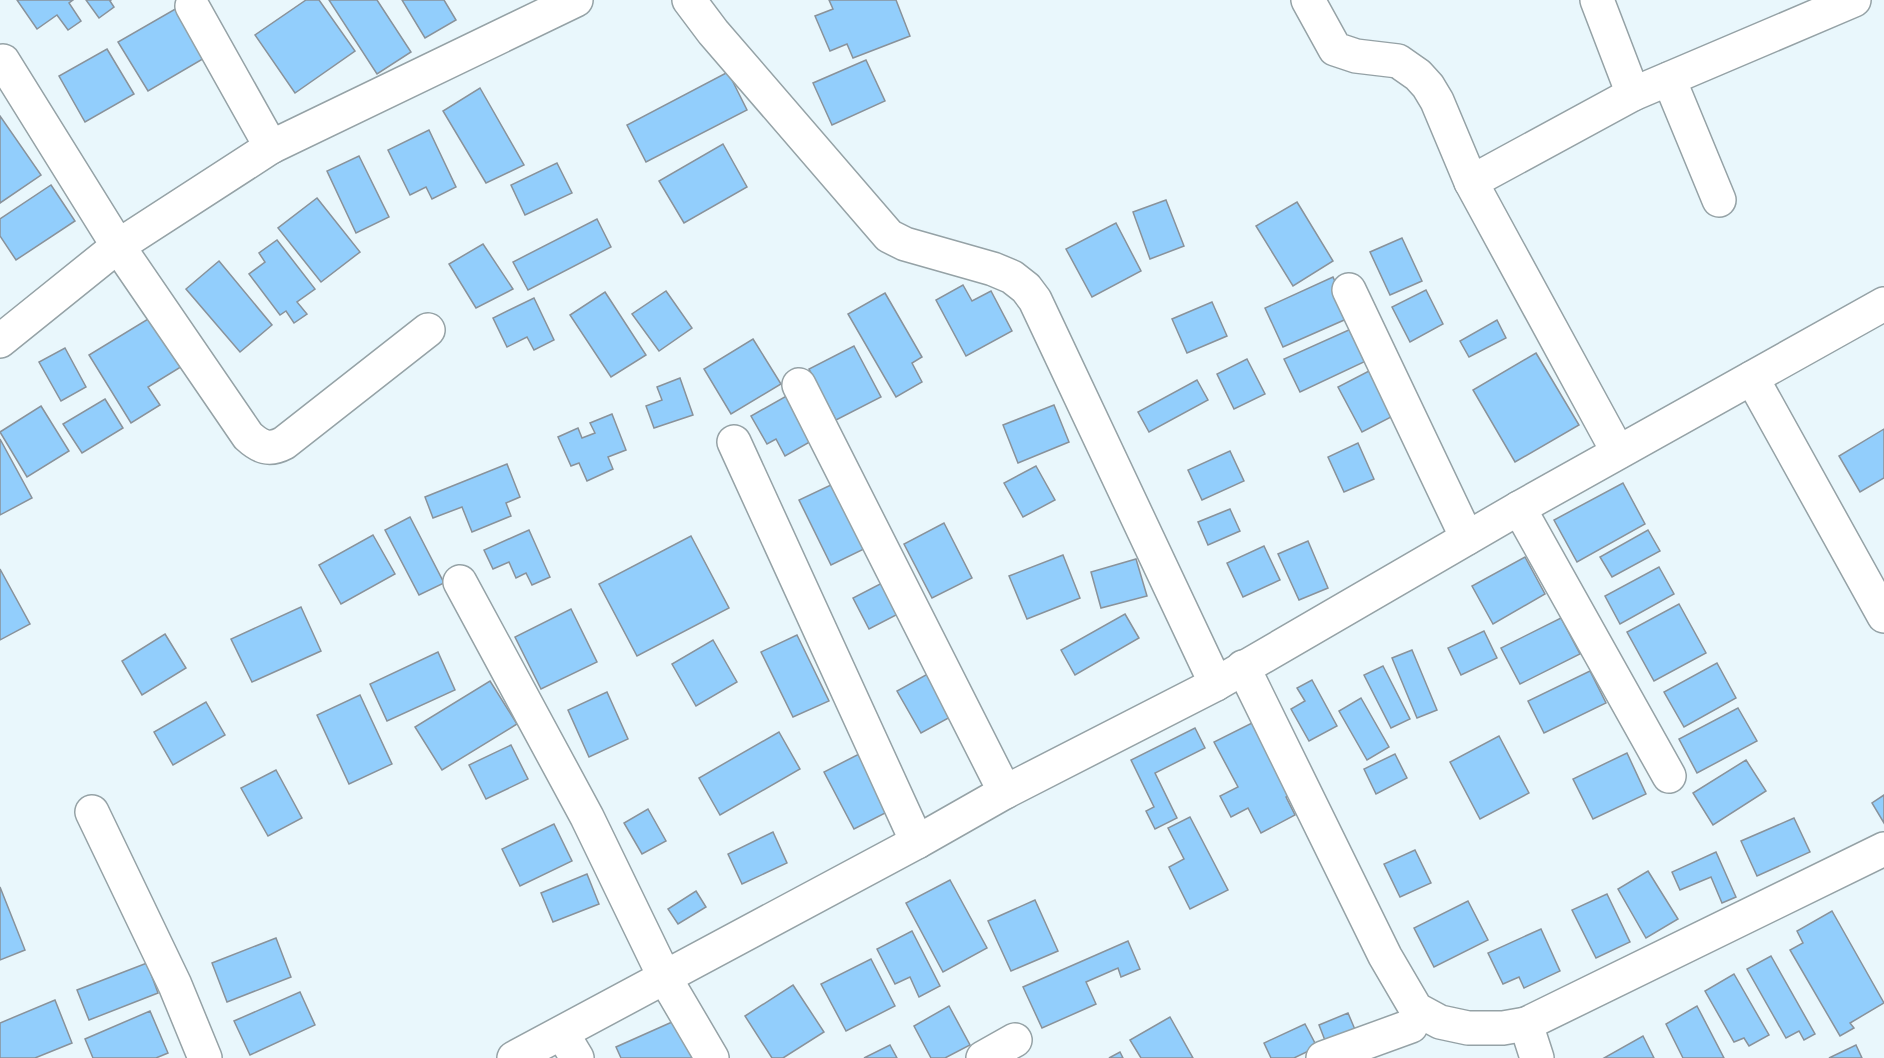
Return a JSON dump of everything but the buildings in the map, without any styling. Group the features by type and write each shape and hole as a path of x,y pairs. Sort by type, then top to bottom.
{"street":[{"path":"0,341 118,246 271,147 576,0"},
{"path":"690,0 713,32 889,236 905,244 993,269 1012,277 1026,288 1035,300 1230,676 1385,956 1413,1017 1401,1058"},
{"path":"1308,0 1335,49 1356,56 1398,62 1412,70 1428,86 1437,101 1471,182 1618,452"},
{"path":"1597,0 1633,94"},
{"path":"1471,182 1633,94 1854,0"},
{"path":"192,6 271,147"},
{"path":"3,61 118,246 248,436 259,446 274,448 284,443 428,330"},
{"path":"1669,79 1719,200"},
{"path":"1349,290 1467,538"},
{"path":"514,1058 569,1045 665,978 1005,792 1230,676 1519,508 1884,304"},
{"path":"1752,378 1884,616"},
{"path":"799,385 1005,792"},
{"path":"734,442 917,842"},
{"path":"1519,508 1669,776"},
{"path":"460,582 587,817 665,978 712,1058"},
{"path":"92,812 175,985 205,1058"},
{"path":"1323,1058 1413,1017 1468,1028 1503,1028 1526,1024 1884,849"},
{"path":"1526,1024 1537,1058"},
{"path":"983,1058 1015,1040"}]}
